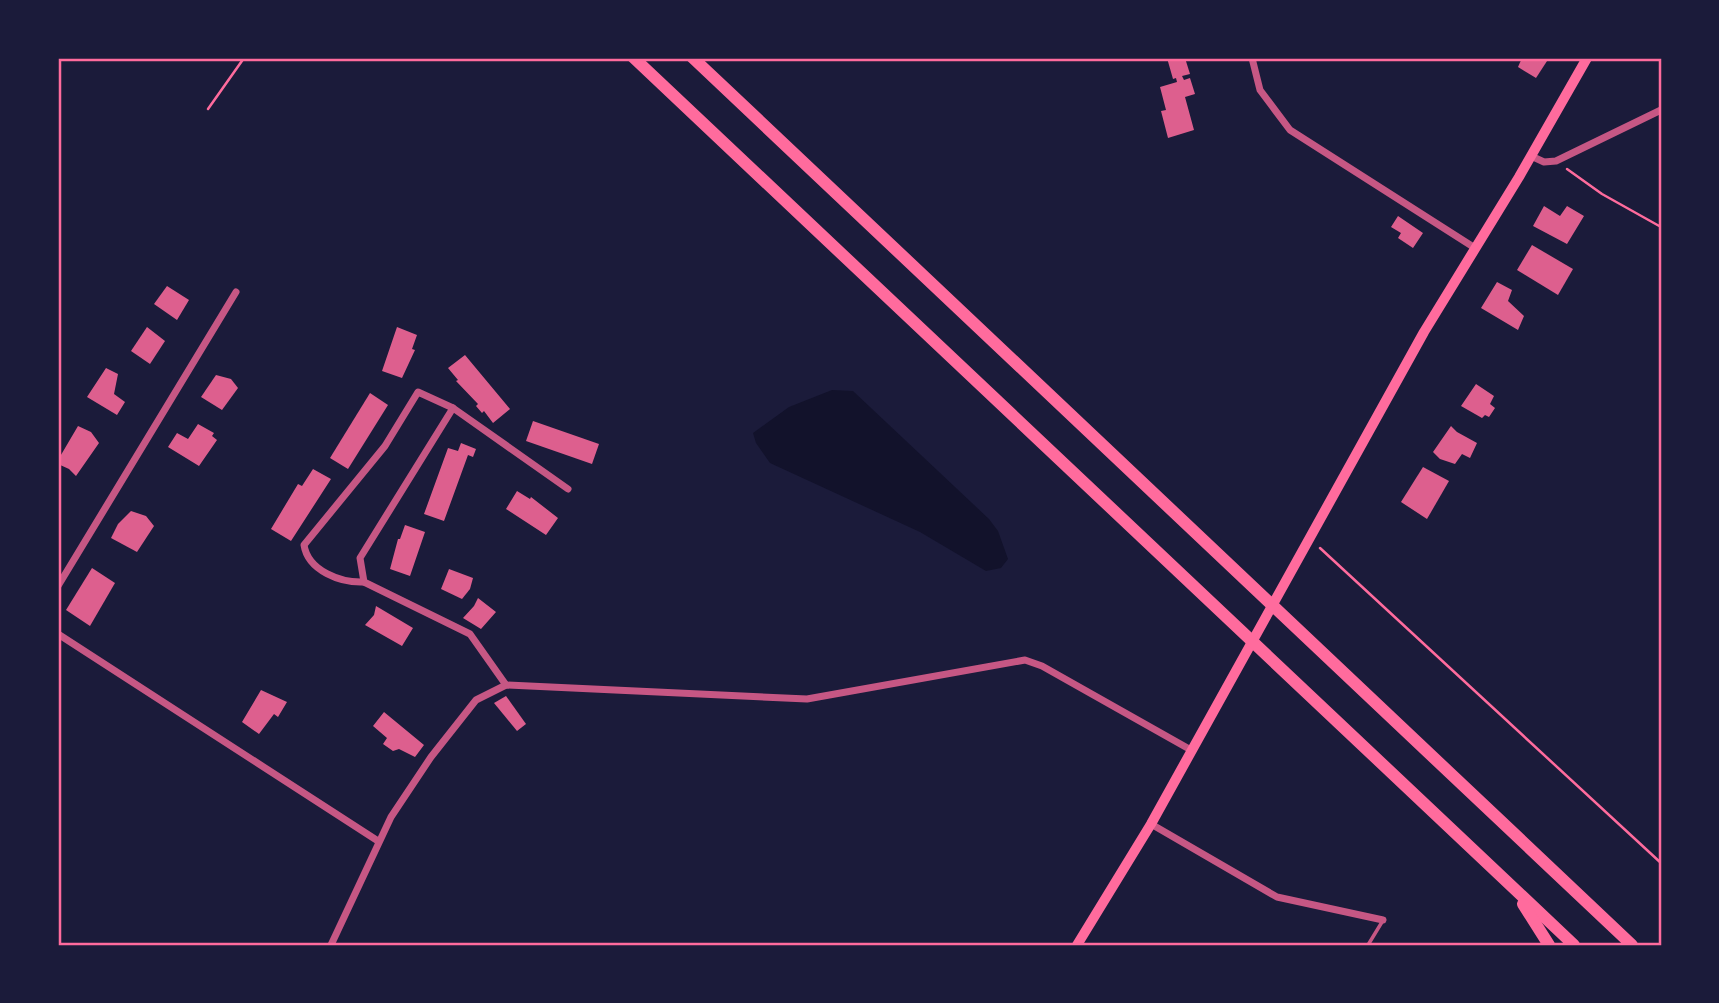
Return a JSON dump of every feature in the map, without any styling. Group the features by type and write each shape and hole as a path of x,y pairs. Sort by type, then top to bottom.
{"highway":[{"path":"634,58 1574,945"},
{"path":"693,58 1632,945"},
{"path":"1513,888 1549,945"}],"main road":[{"path":"1077,945 1151,824 1424,332 1587,58"}],"street":[{"path":"1252,58 1260,90 1290,130 1475,248"},
{"path":"1531,156 1544,162 1556,161 1661,110"},
{"path":"58,586 236,292"},
{"path":"506,685 470,634 364,582 352,583 331,577 305,554 304,545 385,446 418,392 453,408 568,489"},
{"path":"364,582 360,558 453,408"},
{"path":"58,634 378,841"},
{"path":"331,945 378,841 431,757 476,700 506,685 807,699 1025,660 1042,666 1191,750"},
{"path":"1151,824 1277,897 1383,920"}],"lane":[{"path":"1368,945 1383,920"}],"path":[{"path":"208,109 244,58"},
{"path":"1556,161 1602,194 1661,227"},
{"path":"1309,539 1661,863"}],"shaded area":[{"path":"832,390 853,391 989,519 998,531 1008,559 1001,568 986,571 920,532 770,463 756,443 753,433 789,407"}],"building":[{"path":"1167,58 1185,58 1190,74 1182,76 1184,80 1190,78 1195,94 1185,97 1194,130 1168,138 1161,111 1166,110 1160,87 1177,82 1176,78 1173,79"},
{"path":"1522,58 1549,58 1536,78 1518,67"},
{"path":"1544,206 1560,216 1567,206 1584,216 1567,244 1533,226"},
{"path":"1398,216 1423,233 1413,248 1398,238 1401,233 1391,227"},
{"path":"1532,245 1573,269 1558,295 1517,270"},
{"path":"1497,282 1512,290 1508,301 1524,316 1518,330 1481,308"},
{"path":"167,286 189,300 177,320 154,304"},
{"path":"147,327 165,341 150,364 131,351"},
{"path":"397,327 417,335 412,349 415,350 402,378 382,371"},
{"path":"465,355 510,409 493,423 484,411 482,413 476,406 478,404 456,381 458,380 448,368"},
{"path":"106,368 118,374 114,394 125,402 117,415 87,397"},
{"path":"216,375 231,379 238,388 222,410 201,397"},
{"path":"1476,384 1494,396 1490,404 1495,408 1489,417 1485,415 1482,418 1461,406"},
{"path":"370,393 388,405 348,469 330,458"},
{"path":"533,421 599,444 592,464 526,441"},
{"path":"198,424 214,433 212,436 217,440 199,466 168,447 177,433 188,439"},
{"path":"78,426 91,432 99,443 76,476 58,464 58,460"},
{"path":"1451,426 1477,443 1470,458 1462,454 1455,464 1440,459 1433,452"},
{"path":"461,443 476,449 473,457 468,455 444,521 424,514 448,448 458,451"},
{"path":"1423,467 1449,481 1427,519 1401,502"},
{"path":"313,469 331,479 291,541 271,529 298,484 302,486"},
{"path":"517,491 530,499 531,497 558,518 546,535 506,509"},
{"path":"131,511 146,516 154,526 137,552 111,538 118,524"},
{"path":"405,525 425,532 410,576 390,569 398,539"},
{"path":"92,568 115,583 90,626 66,610"},
{"path":"449,569 473,578 470,589 462,599 441,589"},
{"path":"478,598 496,612 481,629 463,618"},
{"path":"376,606 413,628 402,646 365,625 374,615"},
{"path":"261,690 287,702 278,717 274,714 259,734 242,722"},
{"path":"506,696 526,724 517,731 494,703"},
{"path":"384,712 424,745 415,757 399,749 393,751 383,744 387,738 373,726"}]}
